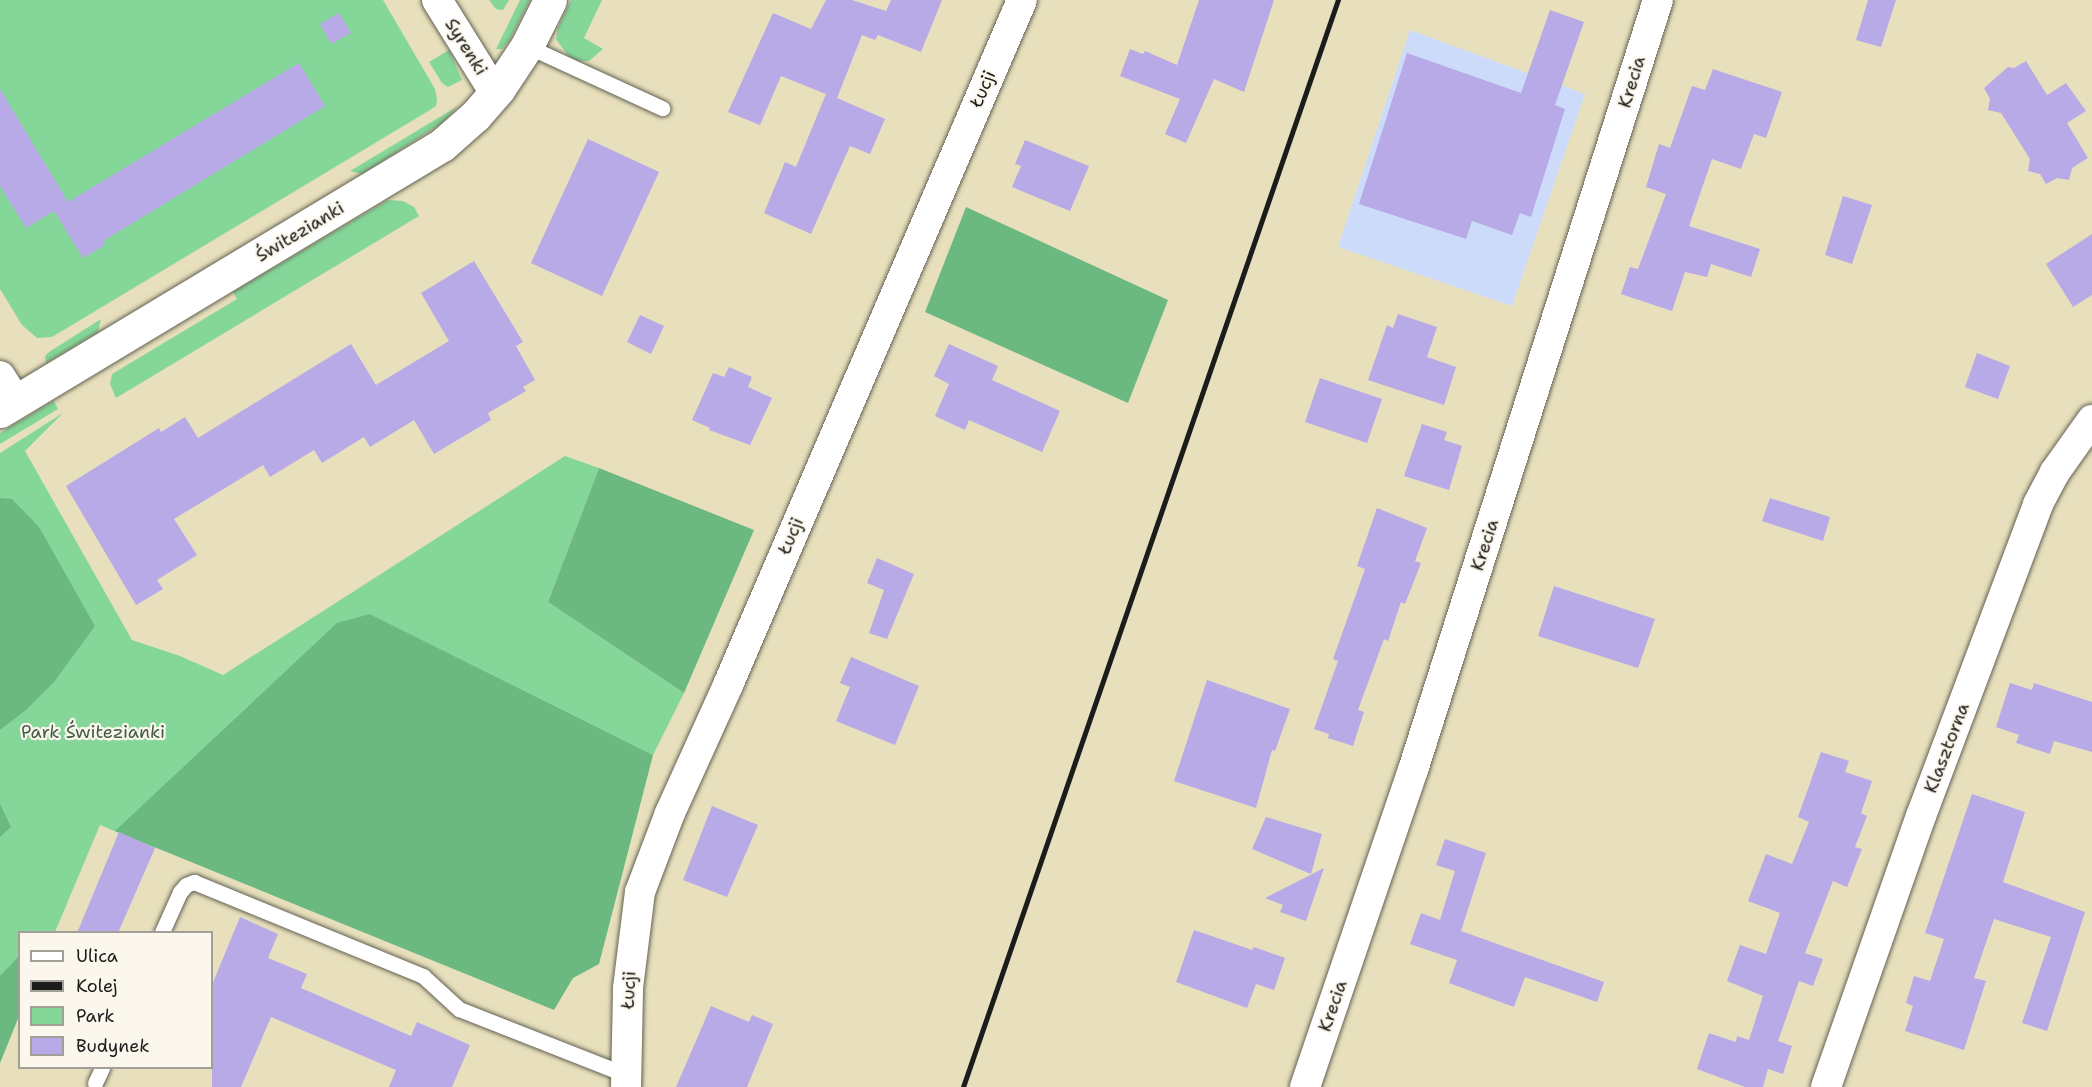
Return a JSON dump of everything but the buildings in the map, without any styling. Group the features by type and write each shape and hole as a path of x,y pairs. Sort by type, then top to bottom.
{"street":[{"name":"Syrenki","path":"437,0 495,93"},
{"name":"Świtezianki","path":"5,396 413,164 455,134 495,93 527,46 550,0"},
{"name":"Łucji","path":"627,1082 628,988 640,891 670,813 728,686 1022,0"},
{"name":"Krecia","path":"1305,1087 1413,770 1658,0"},
{"name":"Klasztorna","path":"1827,1087 1921,816 2038,504 2055,472 2092,420"}],"lane":[{"path":"527,46 662,108"},
{"path":"163,931 180,892 186,885 194,882 423,976 459,1009 627,1082"},
{"path":"95,1083 102,1069"}],"shaded area":[{"path":"1410,30 1585,94 1512,306 1338,247"}],"green space":[{"path":"0,0 383,0 435,89 436,106 52,337 37,338 22,325 0,289"},
{"path":"489,0 509,0 503,10 496,9"},
{"path":"520,0 530,0 509,41 502,49 496,49"},
{"path":"571,0 602,0 584,38 603,49 589,61 578,61 569,57 556,39 558,28"},
{"path":"449,50 462,80 448,87 442,83 429,62"},
{"path":"458,106 442,123 362,174 350,171"},
{"path":"388,200 403,201 414,207 419,216 116,398 110,384 112,374 237,299 233,292"},
{"path":"966,207 1168,300 1128,403 925,312"},
{"path":"101,319 98,332 46,363 45,356 49,352"},
{"path":"54,401 58,409 0,444 0,433"},
{"name":"Park Świtezianki","path":"63,413 25,451 132,640 180,656 223,675 565,456 599,468 548,602 684,693 653,755 370,614 155,848 100,825 55,931 18,931 18,1018 0,1063 0,453"},
{"path":"599,468 754,530 684,693 548,602"},
{"path":"0,498 12,499 39,527 95,626 54,682 26,710 0,730"},
{"path":"370,614 653,755 599,964 573,978 554,1010 115,831 337,623"},
{"path":"0,804 11,827 0,837"},
{"path":"18,957 18,1018 0,1063 0,976"}],"railway":[{"path":"963,1087 1338,0"}]}
